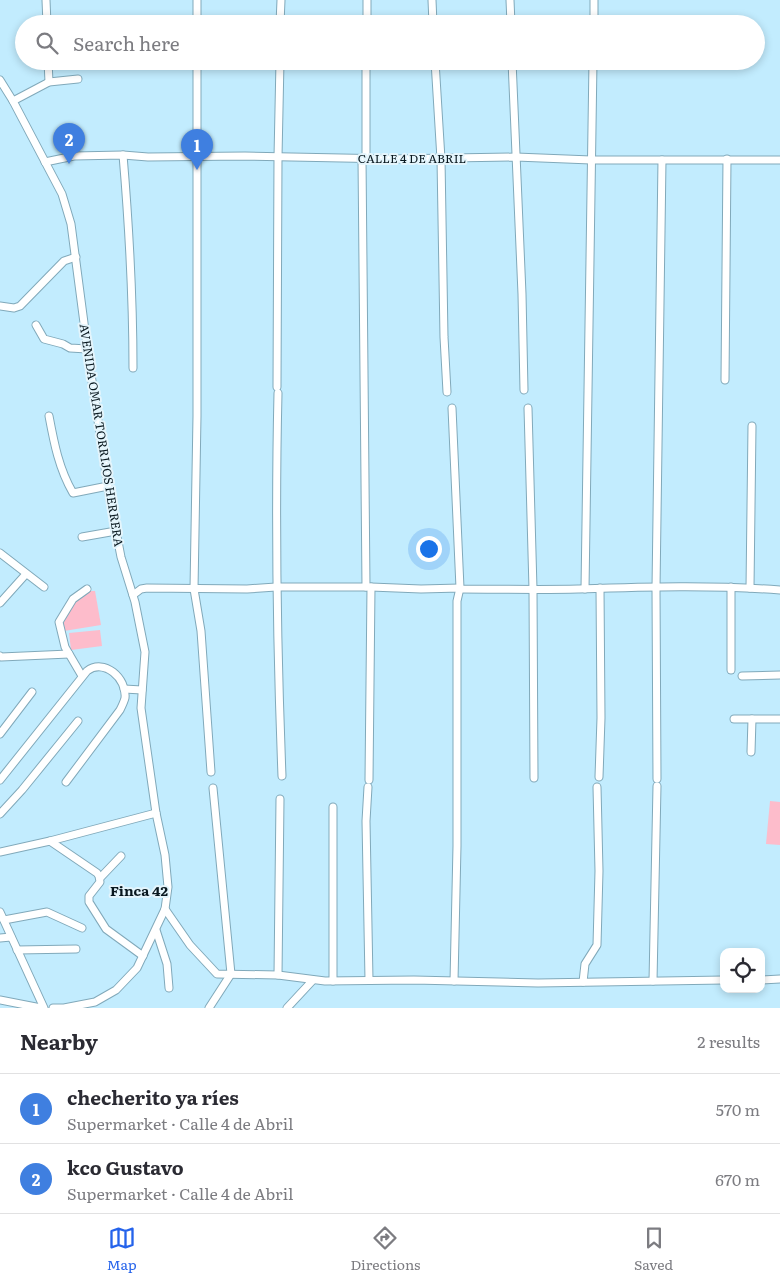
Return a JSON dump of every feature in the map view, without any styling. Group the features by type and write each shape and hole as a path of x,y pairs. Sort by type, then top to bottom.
{"street":[{"path":"46,0 47,15"},
{"path":"197,0 197,15"},
{"path":"280,15 281,0"},
{"path":"366,15 367,0"},
{"path":"432,0 433,15"},
{"path":"510,0 511,15"},
{"path":"594,0 594,15"},
{"path":"48,70 49,82"},
{"path":"197,70 194,589 201,631 211,772"},
{"path":"280,70 276,587 282,776"},
{"path":"366,70 364,158 368,587 368,784 366,821 369,980"},
{"path":"435,70 447,392"},
{"path":"512,70 524,390"},
{"path":"586,589 593,70"},
{"path":"13,101 49,82 78,79"},
{"name":"AVENIDA OMAR TORRIJOS HERRERA","path":"1,86 13,101 45,162 67,208 71,224 87,349 108,486 121,557 142,631 145,652 141,708 156,813 165,855 168,887 165,909 137,968 116,990 95,1002 64,1008 53,1008"},
{"path":"123,155 130,246 133,368"},
{"name":"CALLE 4 DE ABRIL","path":"45,162 80,156 123,155 278,158 440,159 516,157 591,160 780,160"},
{"path":"725,380 727,159"},
{"path":"653,981 657,782 656,588 662,160"},
{"path":"0,306 14,308 20,306 64,261 76,257"},
{"path":"36,325 44,339 70,348 87,349"},
{"path":"452,408 460,588 456,601 457,846 454,981"},
{"path":"528,408 533,589 534,778"},
{"path":"49,416 56,450 67,483 73,493 108,486"},
{"path":"750,588 752,426"},
{"path":"82,536 116,531"},
{"path":"0,553 44,587"},
{"path":"0,603 26,574"},
{"path":"132,595 147,588 247,589 276,587 421,589 731,587 780,590"},
{"path":"731,587 731,670"},
{"path":"599,777 601,718 600,588"},
{"path":"82,676 65,647 59,622 73,599 87,590"},
{"path":"0,656 69,654"},
{"path":"0,780 82,676 91,668 107,668 117,675 124,689 125,696 120,710 66,782"},
{"path":"742,676 780,675"},
{"path":"124,689 142,690"},
{"path":"0,734 32,692"},
{"path":"734,719 780,719"},
{"path":"751,752 752,719"},
{"path":"0,814 78,721"},
{"path":"583,982 585,964 597,945 599,871 597,787"},
{"path":"208,1008 231,974 213,788"},
{"path":"278,975 280,799"},
{"path":"333,807 333,981"},
{"path":"0,852 50,842 156,813"},
{"path":"50,842 97,873 100,878"},
{"path":"121,856 100,878 98,886 89,896 89,902 106,928 144,956"},
{"path":"165,909 190,944 217,974 278,975 333,981 583,982 720,980"},
{"path":"0,912 42,1008"},
{"path":"4,920 46,912 82,928"},
{"path":"156,930 167,964 169,988"},
{"path":"0,938 11,937"},
{"path":"17,950 76,949"},
{"path":"765,980 780,979"},
{"path":"287,1008 312,980"},
{"path":"0,1000 42,1008"}],"shaded area":[{"path":"89,591 95,591 101,625 64,631 63,618 74,600"},
{"path":"100,630 102,646 71,650 69,633"},
{"path":"770,801 780,802 780,845 766,844"}],"place":[{"name":"kco Gustavo","path":"69,164"},
{"name":"checherito ya ríes","path":"197,170"}],"district":[{"name":"Finca 42","path":"139,890"}]}
